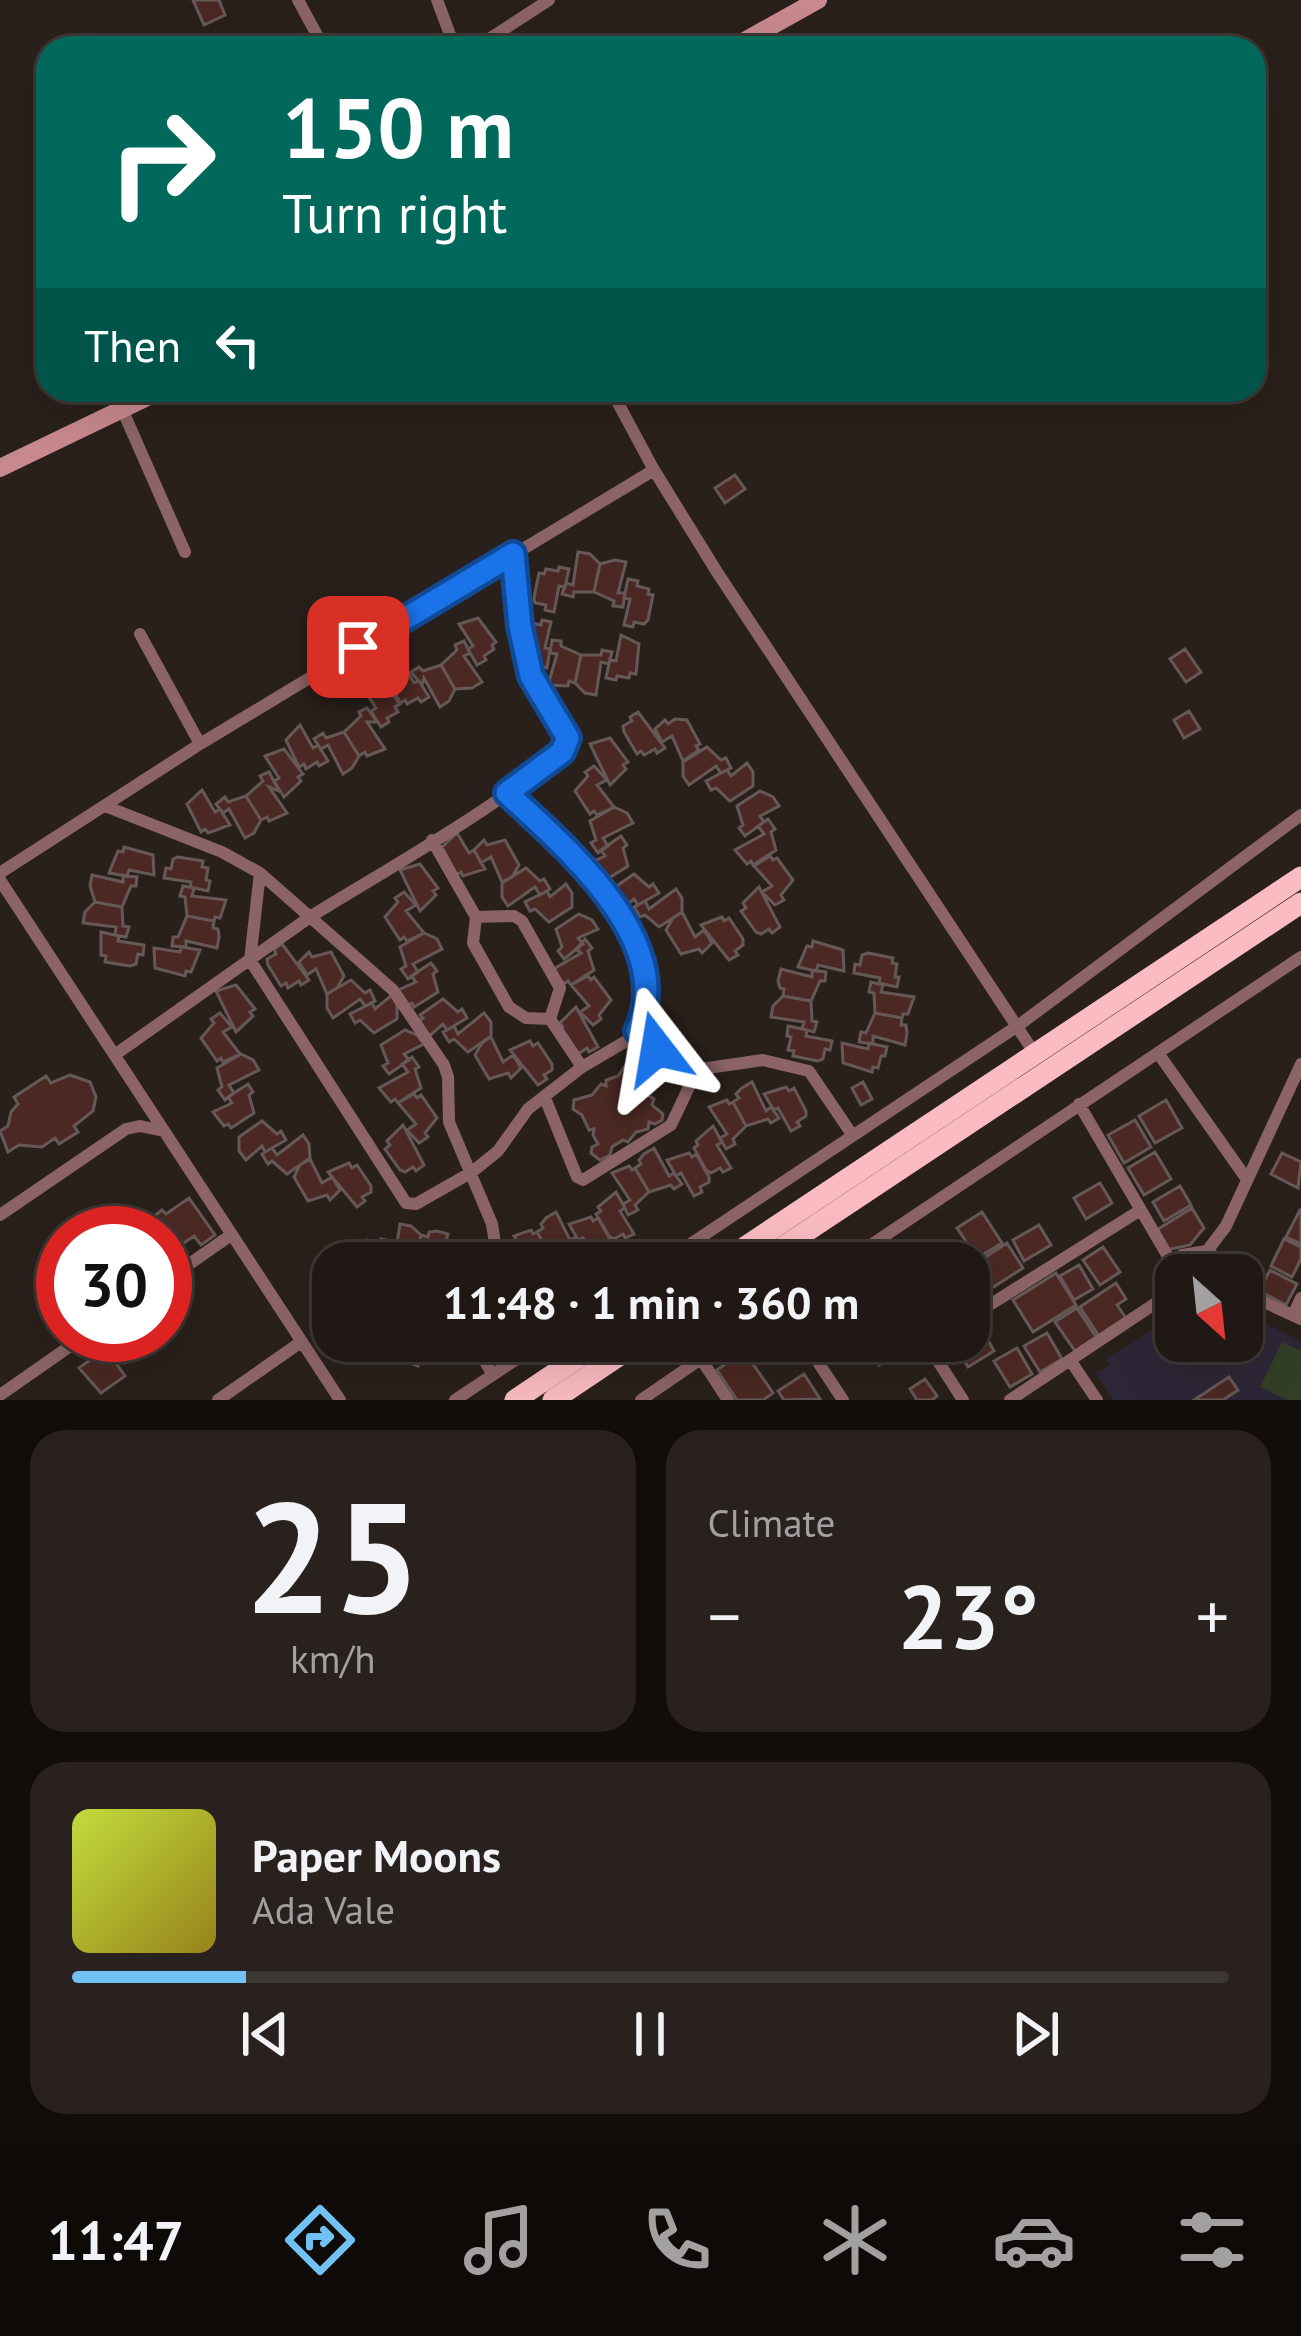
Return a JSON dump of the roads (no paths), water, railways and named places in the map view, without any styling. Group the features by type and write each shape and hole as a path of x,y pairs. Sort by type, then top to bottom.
{"highway":[{"path":"753,1242 1301,877"},
{"path":"791,1242 1301,903"},
{"path":"514,1400 571,1362"},
{"path":"553,1400 610,1362"}],"main road":[{"path":"754,36 818,0"},
{"path":"0,468 138,402"}],"street":[{"path":"298,0 318,36"},
{"path":"437,0 450,36"},
{"path":"494,36 549,0"},
{"path":"617,402 654,470 1035,1054"},
{"path":"122,410 185,552"},
{"path":"340,1400 0,876 200,744 654,470"},
{"path":"116,1054 310,916 507,793 562,752 568,738 531,676 513,554"},
{"path":"140,634 200,744"},
{"path":"260,873 250,960 406,1203 416,1204 472,1172 508,1140 528,1109 637,1031 646,1003 638,942 585,866 507,793"},
{"path":"105,806 222,852 260,873 393,990 434,1047 448,1077 449,1122 492,1224 495,1242"},
{"path":"694,1242 1019,1025 1301,815"},
{"path":"432,841 476,917 472,943 509,1006 526,1018 550,1019"},
{"path":"476,917 522,920 560,988 550,1019"},
{"path":"876,1242 1301,957"},
{"path":"550,1019 583,1067"},
{"path":"637,1031 677,1067 697,1070 763,1060 809,1071 853,1136"},
{"path":"1158,1053 1246,1178"},
{"path":"1207,1252 1226,1226 1301,1064"},
{"path":"545,1098 577,1177 584,1180 671,1125 697,1070"},
{"path":"1079,1104 1166,1254"},
{"path":"0,1215 126,1129 153,1127 173,1141"},
{"path":"990,1305 1138,1210"},
{"path":"192,1262 231,1235"},
{"path":"1187,1254 1210,1254"},
{"path":"1263,1302 1297,1317 1301,1298"},
{"path":"1010,1400 1155,1309"},
{"path":"218,1400 301,1342"},
{"path":"1070,1360 1097,1400"},
{"path":"0,1395 47,1362"},
{"path":"485,1362 493,1375"},
{"path":"455,1400 512,1362"},
{"path":"641,1400 697,1362"},
{"path":"703,1362 728,1400"},
{"path":"818,1362 843,1400"},
{"path":"940,1362 963,1400"}]}
